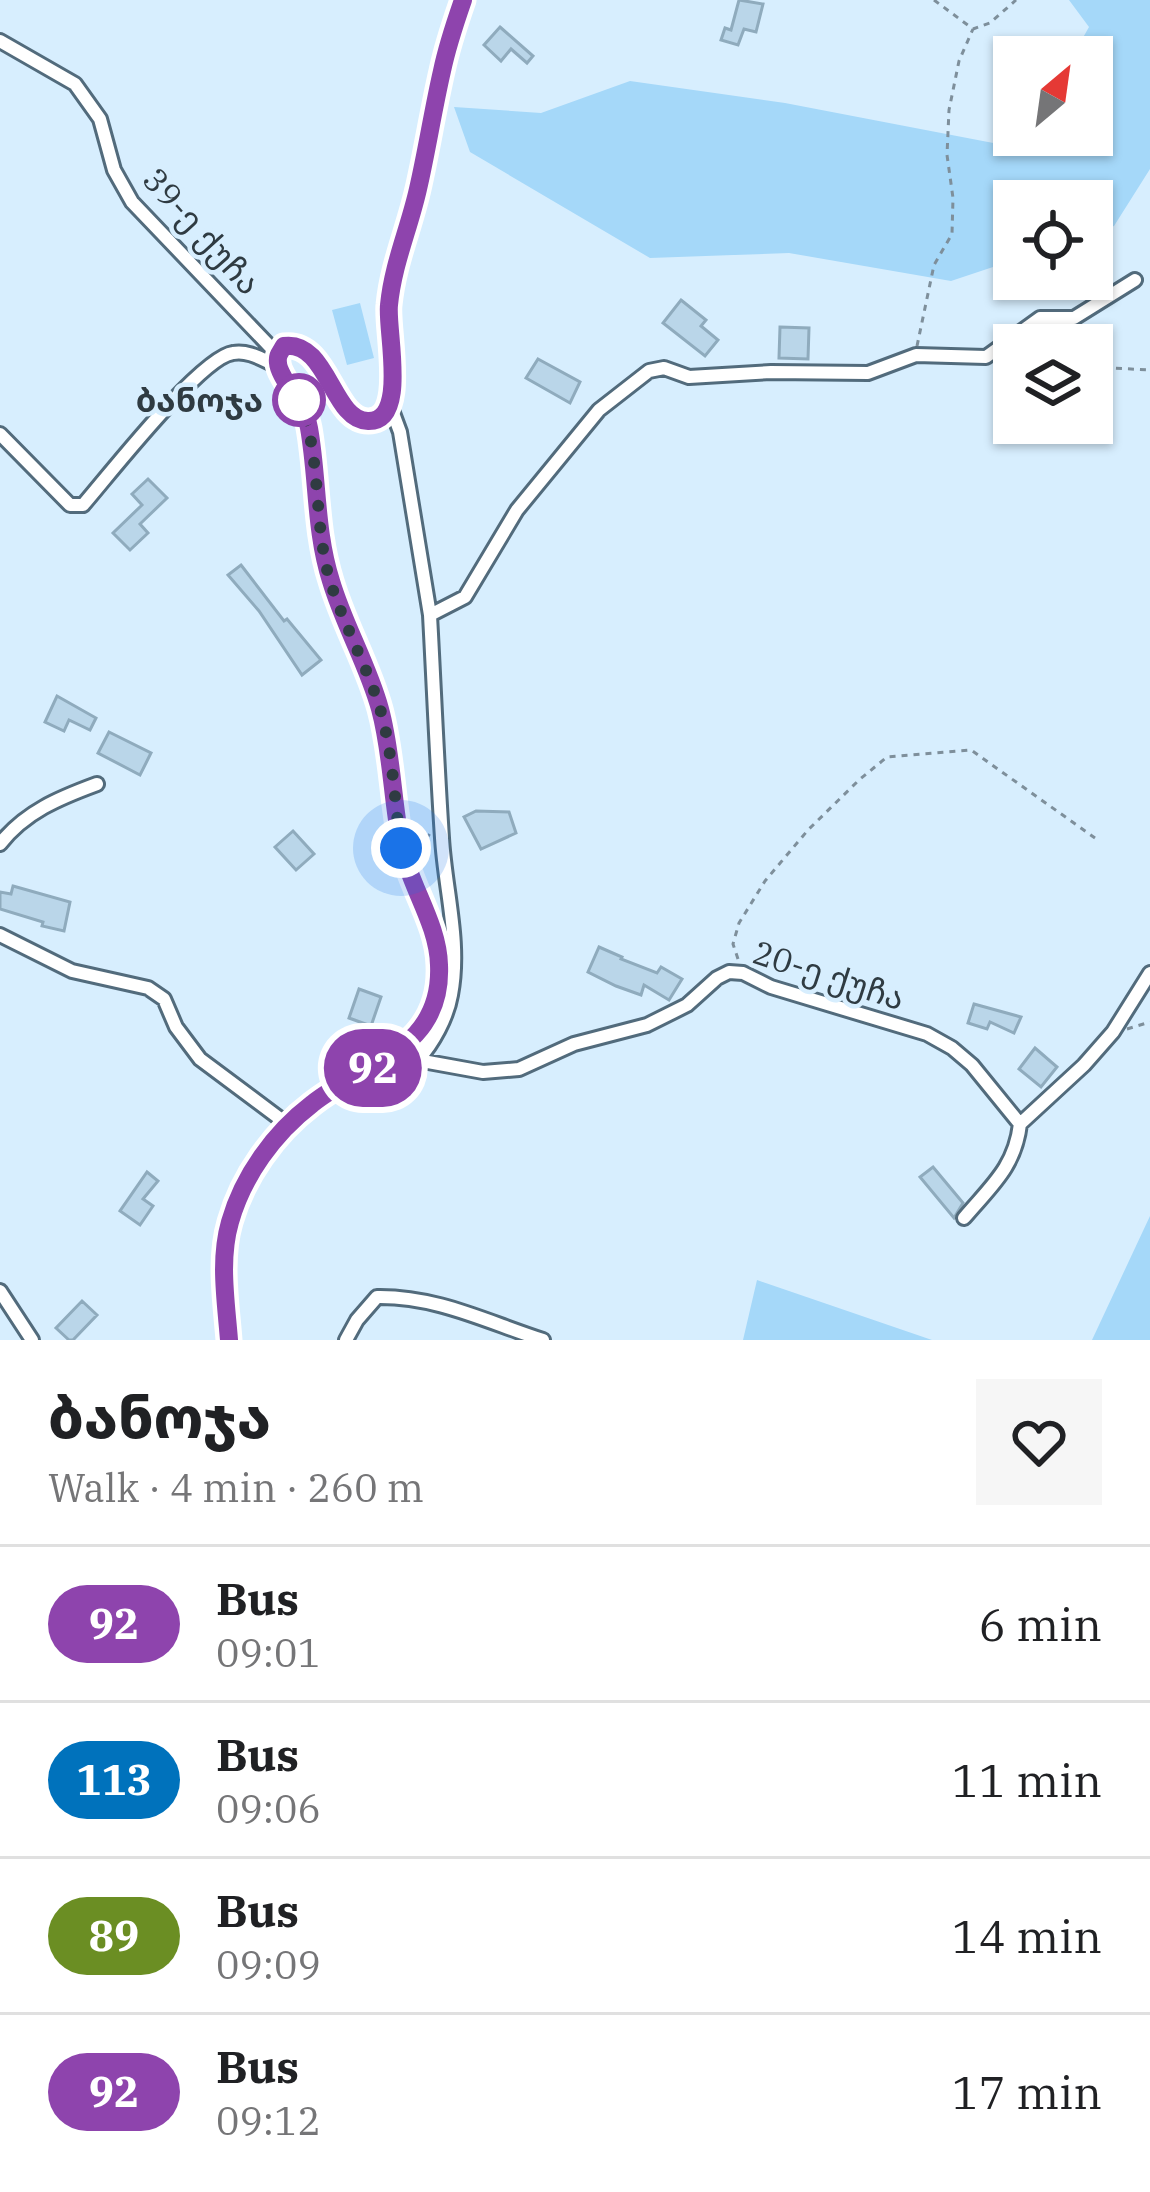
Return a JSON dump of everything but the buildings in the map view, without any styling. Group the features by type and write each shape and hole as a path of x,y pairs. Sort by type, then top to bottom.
{"street":[{"path":"278,360 284,346 295,345 308,352 350,412 361,420 371,422 390,405 388,311 394,267 418,193 443,65 463,0"},
{"name":"39-ე ქუჩა","path":"0,41 75,84 100,119 115,170 132,202 278,360"},
{"path":"430,614 465,597 517,510 599,410 649,371 664,368 689,377 868,373 916,355 986,357 1040,318 1074,318 1135,280"},
{"path":"0,434 70,505 83,505 199,375 224,355 238,351 278,360 308,424 318,522 330,581 379,705 401,848 434,934 440,963 438,989 418,1034 394,1055 316,1100 287,1124 244,1186 224,1255 229,1340"},
{"path":"390,405 400,432 430,614 442,843 454,940 451,1000 418,1060"},
{"path":"0,844 28,815 97,784"},
{"path":"0,935 72,970 148,988 164,999 176,1027 200,1059 287,1124"},
{"name":"20-ე ქუჩა","path":"394,1055 482,1072 519,1069 574,1043 647,1025 687,1005 717,978 729,972 743,973 771,987 940,1041 972,1065 1020,1124"},
{"path":"964,1218 1012,1160 1020,1124 1113,1031 1150,973"},
{"path":"0,1292 32,1340"},
{"path":"346,1340 377,1297 406,1296 464,1310 543,1340"}],"path":[{"path":"934,0 973,28"},
{"path":"973,28 990,23 1015,2"},
{"path":"916,355 934,265 952,234 953,198 946,154 949,110 959,61 973,28"},
{"path":"1113,368 1150,370"},
{"path":"743,973 733,944 739,923 765,881 808,830 887,758 971,750 1095,838"},
{"path":"396,816 442,843"},
{"path":"1113,1031 1150,1022"}],"shaded area":[{"path":"1069,0 1150,0 1150,169 1113,226 1113,180 993,180 993,267 951,281 789,253 650,258 470,152 454,107 541,113 630,81 785,103 993,143 993,156 1113,156 1113,36 1084,36 1089,27"},
{"path":"360,303 374,358 347,365 332,310"},
{"path":"1150,1216 1150,1340 1092,1340"},
{"path":"757,1280 932,1340 743,1340"}],"bus line":[{"name":"92","path":"229,1340 224,1255 244,1186 287,1124 316,1100 394,1055 418,1034 438,989 440,963 434,934 401,848 379,705 330,581 318,522 308,424 277,366 284,346 295,345 308,352 350,412 361,420 371,422 390,405 388,311 394,267 418,193 443,65 463,0"}],"place":[{"name":"ბანოჯა","path":"299,400"}],"route":[{"path":"299,400 308,424 318,522 330,581 379,705 401,848"}]}
